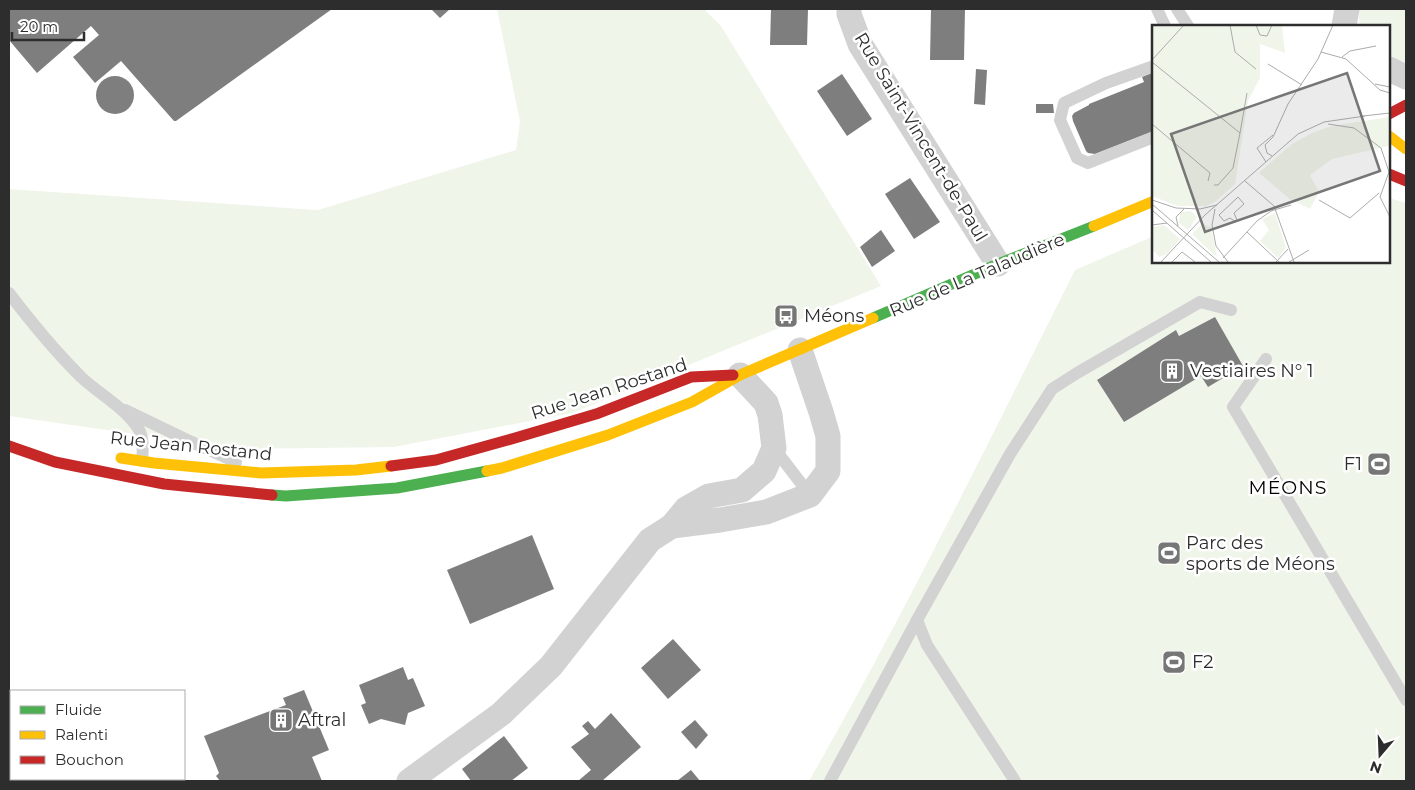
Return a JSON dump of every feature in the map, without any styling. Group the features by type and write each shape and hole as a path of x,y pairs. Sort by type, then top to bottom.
{"main road":[{"path":"1390,113 1406,105"},
{"path":"1390,137 1406,149"},
{"path":"1390,174 1406,180"},
{"name":"Rue de La Talaudière","path":"740,375 998,264 1152,202"},
{"name":"Rue Jean Rostand","path":"9,446 55,462 164,484 286,496 397,488 502,468 608,435 696,400 740,375"},
{"name":"Rue Jean Rostand","path":"114,456 142,461 262,473 356,470 436,460 596,414 691,378 740,375"},
{"path":"9,440 37,444"}],"street":[{"name":"Rue Saint-Vincent-de-Paul","path":"849,9 860,44 998,264"},
{"path":"1344,25 1347,9"},
{"path":"1390,69 1406,77"},
{"path":"672,526 766,512 810,495 828,471 828,436 800,350"},
{"path":"409,781 501,714 551,666 650,540 672,526 686,509 709,496 742,490 764,471 774,448 770,415 766,403 740,375"}],"lane":[{"path":"1157,9 1165,25"},
{"path":"1177,9 1187,25"},
{"path":"1152,67 1106,83 1064,103 1060,120 1077,158 1088,163 1152,138"},
{"path":"9,293 34,326 82,378 118,406 139,429 144,445 142,461"},
{"path":"830,781 1010,454 1052,389 1077,372 1200,302 1231,310"},
{"path":"1266,359 1233,406 1406,700"},
{"path":"118,406 185,439 262,473"},
{"path":"774,448 810,495"},
{"path":"917,620 927,645 1014,781"}],"shaded area":[{"path":"497,9 704,9 721,26 881,286 572,413 394,447 239,449 9,416 9,189 318,210 516,150 520,122"},
{"path":"1359,9 1406,9 1406,62 1390,56 1390,25 1360,25"},
{"name":"Parc des sports de Méons","path":"1390,198 1406,203 1406,781 809,781 879,655 1075,270 1152,237 1152,262 1390,262"}],"building":[{"path":"9,9 332,9 174,121 121,61 95,83 73,57 99,35 91,26 37,73 9,40"},
{"path":"431,9 450,9 440,18"},
{"path":"771,9 808,9 807,45 770,45"},
{"path":"931,9 965,9 964,60 930,60"},
{"path":"976,69 987,70 985,105 974,104"},
{"path":"1152,73 1152,132 1095,154 1088,153 1073,121 1072,116 1074,113 1089,104 1144,82 1142,77"},
{"path":"842,74 872,119 847,136 817,91"},
{"path":"115,76 129,81 134,95 129,109 115,114 101,109 96,95 101,81"},
{"path":"1036,104 1053,104 1054,113 1036,113"},
{"path":"910,178 940,222 914,239 885,194"},
{"path":"881,230 895,251 872,267 860,247"},
{"name":"Vestiaires N° 1","path":"1215,317 1243,366 1208,387 1201,376 1124,422 1097,380 1176,330 1179,336"},
{"path":"532,535 554,589 470,624 447,570"},
{"path":"673,639 701,670 668,699 641,668"},
{"path":"403,667 408,680 413,678 425,706 408,713 405,725 381,719 369,724 361,705 366,703 359,685"},
{"name":"Aftral","path":"304,690 329,750 312,757 322,781 220,781 216,776 219,773 204,736 286,705 283,698"},
{"path":"611,713 641,747 602,781 578,781 591,770 571,747 589,734 582,726 588,721 595,729"},
{"path":"695,720 708,735 696,749 681,732"},
{"path":"504,736 528,768 511,781 471,781 462,769"},
{"path":"691,770 700,781 677,781"}],"traffic: fast":[{"path":"873,318 998,264 1094,226"},
{"path":"272,495 286,496 397,488 487,471"}],"traffic: slow":[{"path":"1390,137 1406,149"},
{"path":"1094,226 1152,202"},
{"path":"487,471 608,435 692,402 740,375 873,318"},
{"path":"121,458 261,473 356,470 391,466"}],"traffic: jam":[{"path":"1390,113 1406,105"},
{"path":"1390,174 1406,181"},
{"path":"391,466 436,460 596,414 691,377 733,375"},
{"path":"9,446 55,462 164,484 272,495"}],"place":[{"name":"Méons","path":"786,316"},
{"name":"Vestiaires N° 1","path":"1172,371"},
{"name":"F1","path":"1379,464"},
{"name":"Parc des sports de Méons","path":"1169,553"},
{"name":"F2","path":"1174,662"},
{"name":"Aftral","path":"281,720"}],"district":[{"name":"MÉONS","path":"1288,487"}]}
